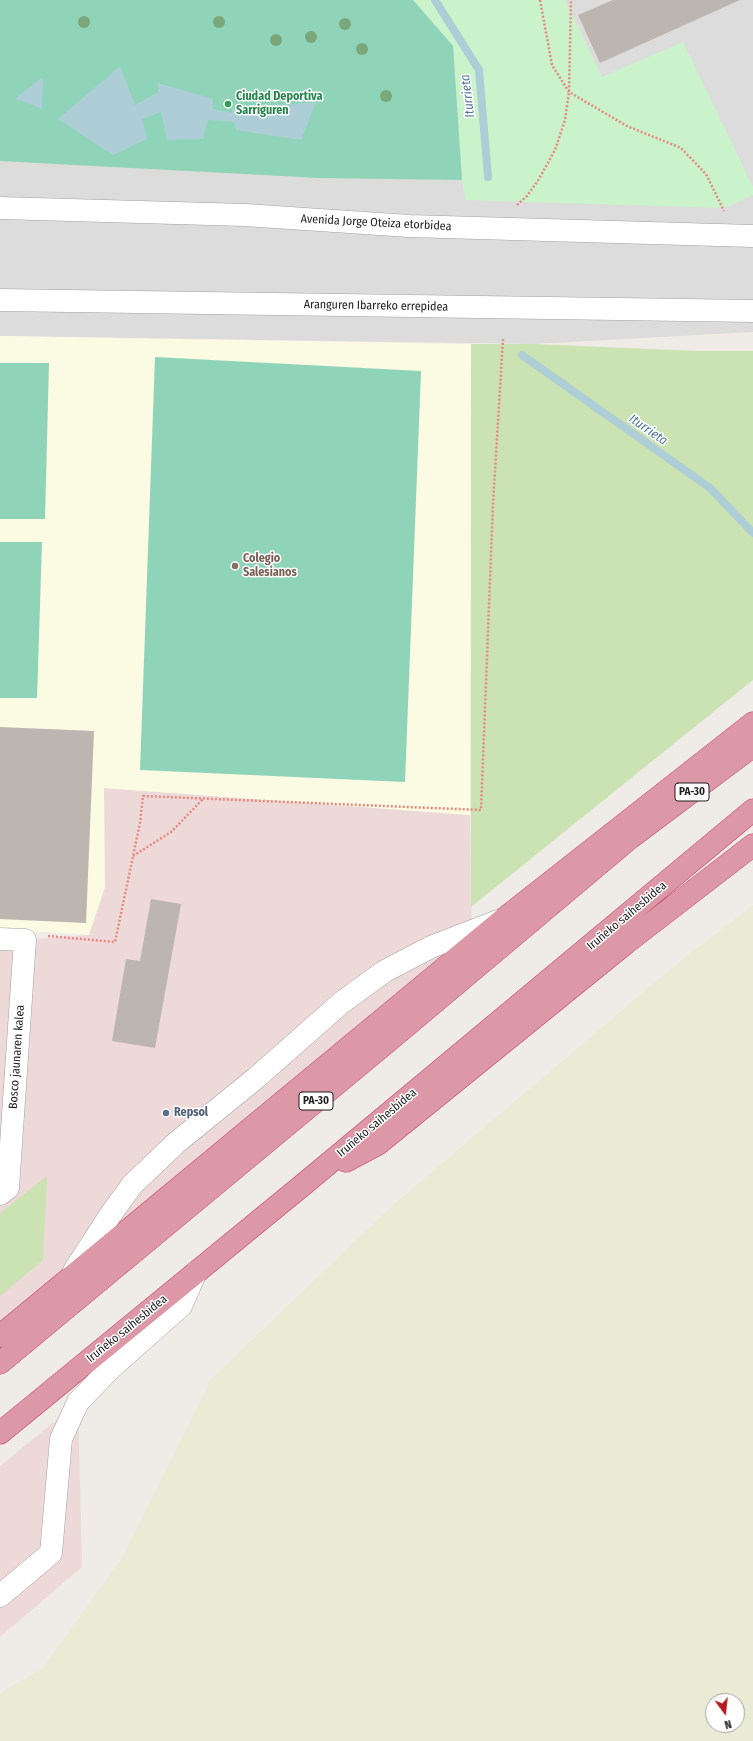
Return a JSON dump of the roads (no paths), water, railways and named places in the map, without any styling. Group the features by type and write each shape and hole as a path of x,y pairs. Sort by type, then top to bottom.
{"highway":[{"path":"0,1336 505,918 750,729"},
{"name":"PA-30","path":"0,1362 392,1038 630,838 750,729"},
{"name":"Iruñeko saihesbidea","path":"0,1433 304,1184 753,810"},
{"path":"304,1184 378,1144 626,943 753,845"}],"street":[{"name":"Avenida Jorge Oteiza etorbidea","path":"0,208 245,215 416,226 753,236"},
{"name":"Aranguren Ibarreko errepidea","path":"0,300 753,311"},
{"path":"68,1280 111,1214 132,1186 176,1143 256,1078 341,1003 385,971 431,947 505,918"},
{"name":"Bosco jaunaren kalea","path":"0,939 25,940 8,1188 0,1194"},
{"path":"0,1596 51,1553 62,1439 78,1402 111,1368 180,1306 196,1272"}],"water":[{"path":"120,66 135,105 158,92 158,83 213,99 213,109 232,113 233,109 316,102 301,140 236,130 234,122 208,120 203,139 167,140 161,112 142,119 147,139 113,155 58,119"},
{"path":"41,78 43,82 42,109 16,98"}],"waterway":[{"name":"Iturrieta","path":"435,0 479,70 488,177"},
{"name":"Iturrieta","path":"522,355 710,488 753,533"}],"place":[{"name":"Ciudad Deportiva Sarriguren","path":"228,104"},
{"name":"Colegio Salesianos","path":"235,566"},
{"name":"Repsol","path":"166,1113"}]}
